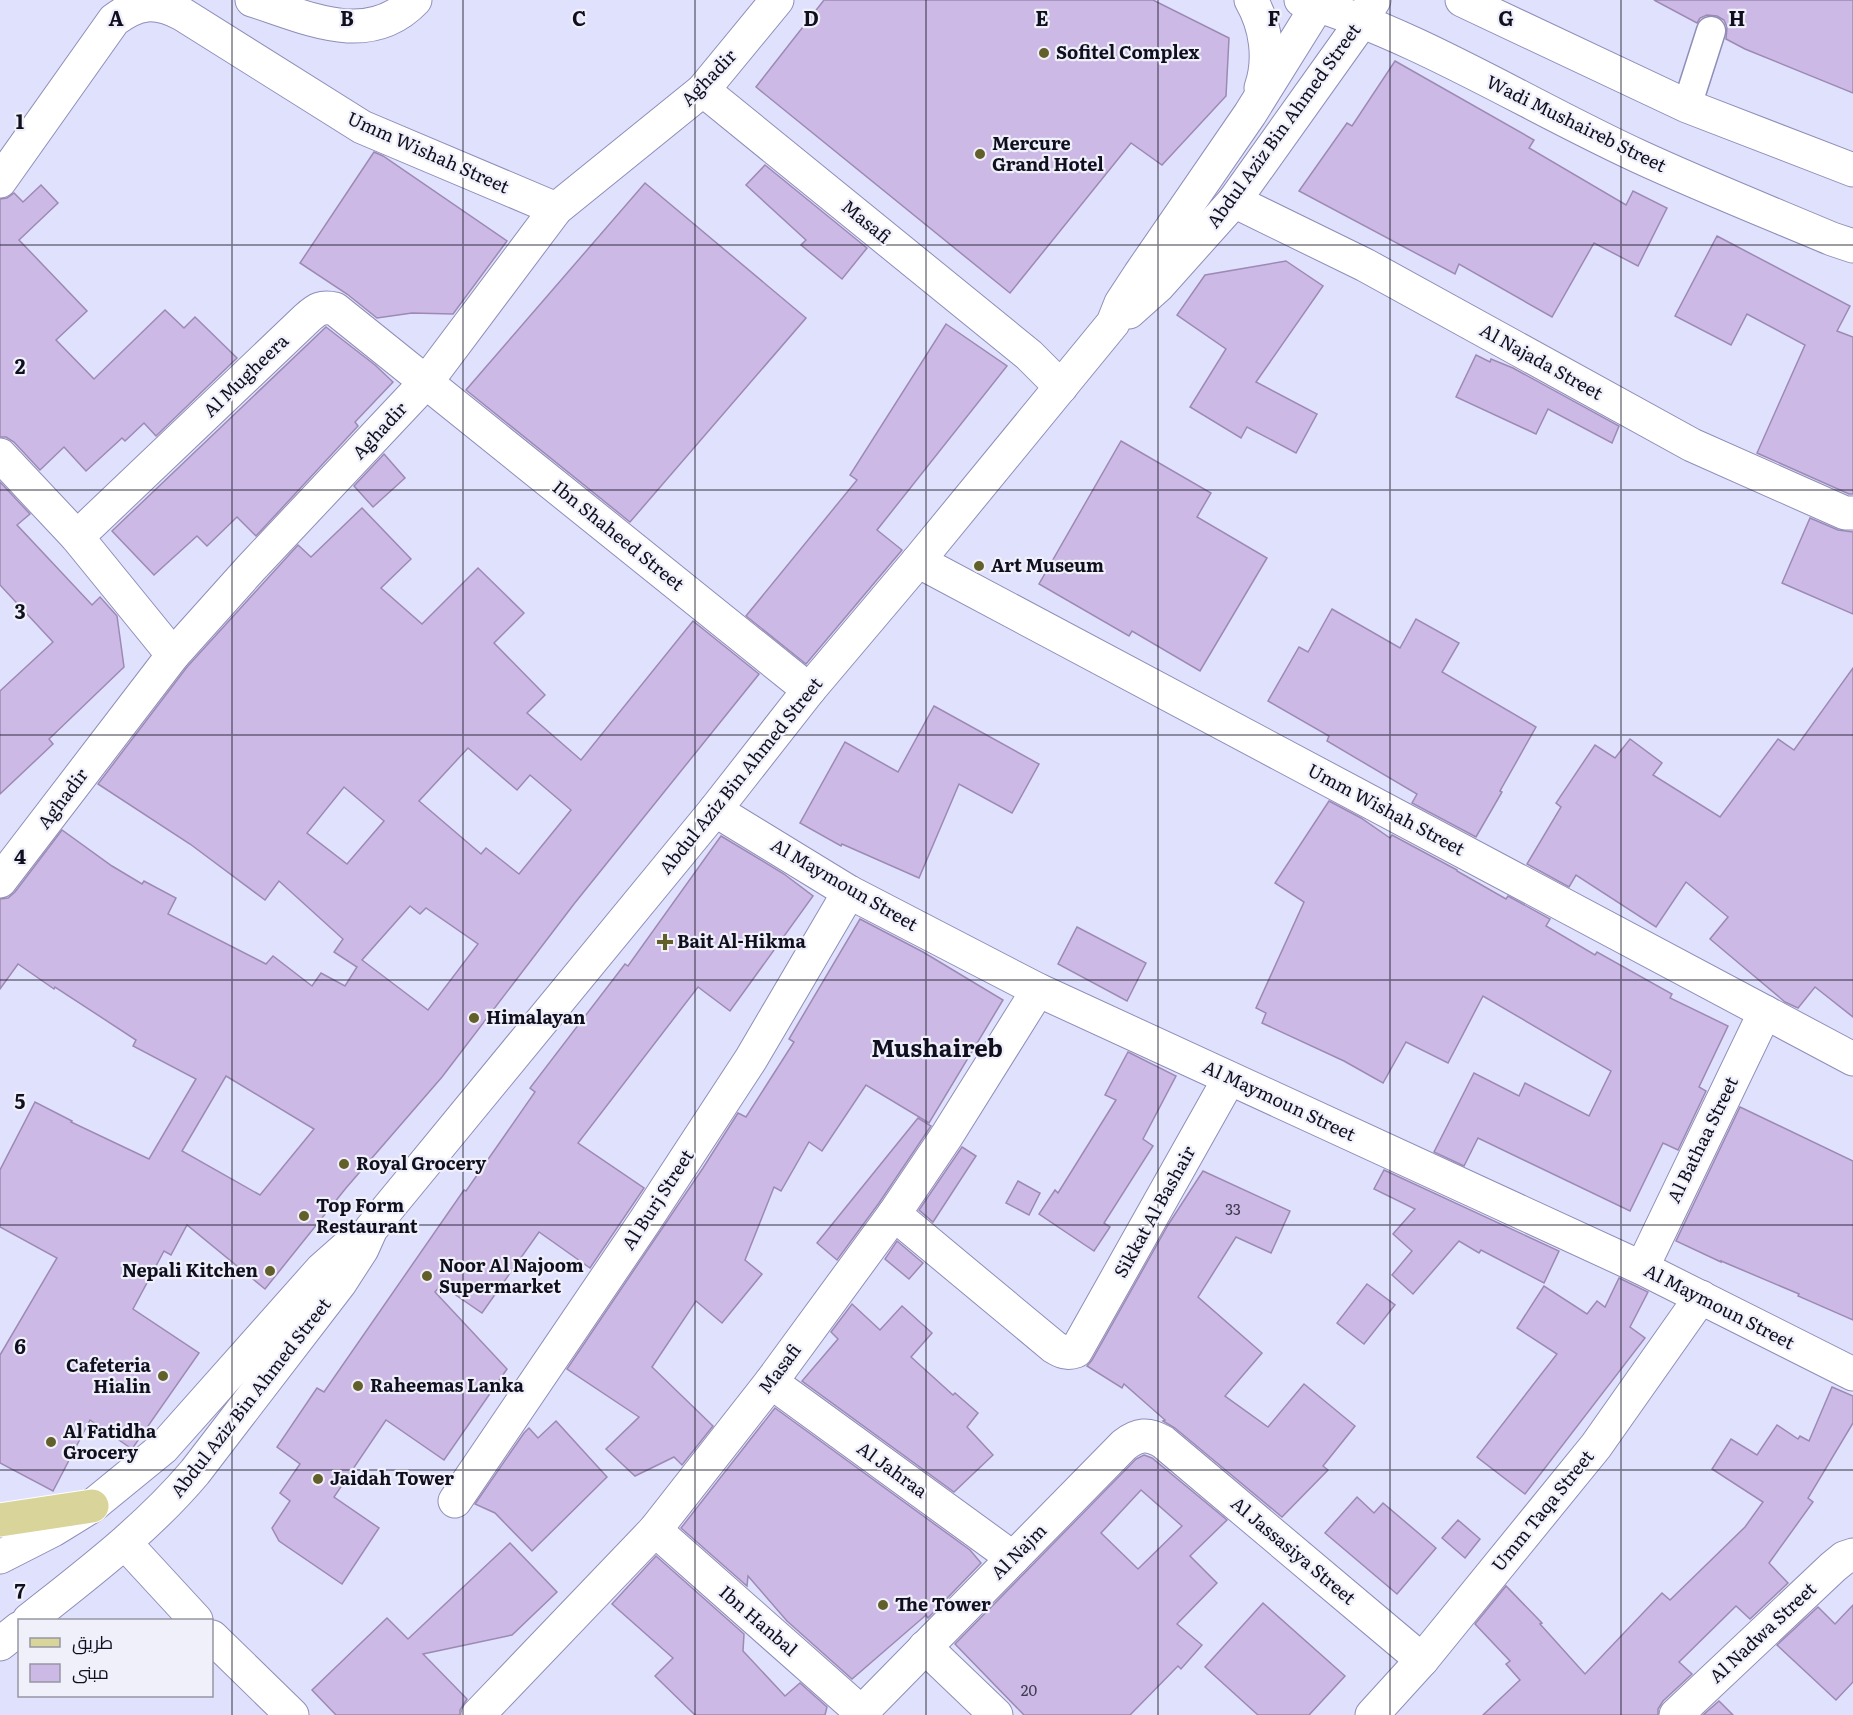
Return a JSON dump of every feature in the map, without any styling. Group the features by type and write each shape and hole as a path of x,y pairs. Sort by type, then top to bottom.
{"main road":[{"path":"0,1520 92,1506"}],"street":[{"path":"252,0 348,28 381,22 396,15 415,0"},
{"name":"Aghadir","path":"0,881 173,655 251,568 427,381 556,209 703,90 777,0"},
{"path":"1250,114 1264,82 1266,64 1263,29 1251,0"},
{"path":"1462,0 1687,106 1853,170"},
{"path":"1505,0 1539,36"},
{"name":"Abdul Aziz Bin Ahmed Street","path":"30,1619 124,1543 171,1501 340,1283 362,1249 371,1229 715,810 809,690 1113,323 1121,303 1140,274 1250,114 1313,2"},
{"name":"Wadi Mushaireb Street","path":"1313,2 1368,10 1441,58 1640,157 1853,246"},
{"name":"Umm Wishah Street","path":"0,181 114,20 125,11 154,4 182,14 362,128 556,209"},
{"name":"Abdul Aziz Bin Ahmed Street","path":"1113,323 1133,310 1158,286 1234,201 1368,10"},
{"path":"1687,106 1711,31"},
{"name":"Masafi","path":"703,90 1029,355 1061,387"},
{"name":"Al Najada Street","path":"1234,201 1365,266 1692,445 1845,513 1853,513"},
{"name":"Al Mugheera","path":"77,537 317,309 326,307 335,309 427,381"},
{"path":"1029,355 1086,357"},
{"name":"Ibn Shaheed Street","path":"427,381 809,690"},
{"path":"0,455 77,537 173,655"},
{"name":"Umm Wishah Street","path":"918,561 1853,1059"},
{"name":"Al Maymoun Street","path":"715,810 849,892 1038,990 1851,1367"},
{"name":"Al Burj Street","path":"455,1501 645,1221 745,1068 849,892"},
{"name":"Masafi","path":"478,1715 656,1530 771,1382 894,1214 946,1137 1038,990"},
{"name":"Al Bathaa Street","path":"1641,1268 1765,1012"},
{"name":"Sikkat Al Bashair","path":"894,1214 1061,1352 1069,1354 1080,1346 1229,1079"},
{"name":"Abdul Aziz Bin Ahmed Street","path":"0,1557 53,1530 92,1506 163,1448 322,1269 351,1243 371,1229"},
{"name":"Umm Taqa Street","path":"1372,1715 1422,1659 1596,1446 1701,1297"},
{"name":"Al Jahraa","path":"771,1382 1013,1558"},
{"name":"Al Najm","path":"860,1713 1132,1439 1143,1435 1153,1436 1163,1442"},
{"name":"Al Jassasiya Street","path":"1163,1442 1422,1659"},
{"name":"Ibn Hanbal","path":"656,1530 860,1713"},
{"path":"124,1543 195,1619"},
{"name":"Al Nadwa Street","path":"1676,1715 1833,1567 1844,1558 1853,1555"},
{"path":"0,1644 18,1630"},
{"path":"213,1638 292,1715"},
{"path":"925,1647 996,1715"}],"building":[{"name":"Mercure Grand Hotel","path":"824,0 1153,0 1229,38 1226,96 1162,165 1131,143 1010,293 756,87"},
{"path":"1654,0 1853,0 1853,93 1726,39 1727,27 1724,20 1717,16 1707,15 1700,18 1697,23"},
{"path":"1395,61 1534,140 1529,148 1626,205 1633,191 1667,208 1638,266 1594,243 1552,317 1459,264 1455,274 1299,191 1347,123 1352,126"},
{"path":"374,152 507,241 453,314 412,313 377,318 347,294 300,263"},
{"path":"765,165 867,248 842,279 801,245 806,240 746,185"},
{"path":"645,183 806,318 630,522 466,390"},
{"path":"41,185 58,203 19,240 87,311 56,340 94,379 165,310 184,328 195,317 237,358 156,436 144,423 125,441 122,438 86,471 64,447 40,470 14,442 6,437 0,437 0,199 7,198 14,193 23,202"},
{"path":"1717,236 1850,306 1837,331 1853,337 1853,494 1757,453 1805,345 1747,314 1731,345 1675,316"},
{"path":"1286,261 1323,286 1256,382 1317,414 1296,453 1247,427 1241,438 1190,407 1226,349 1177,315 1205,275"},
{"path":"946,324 1007,366 877,530 902,550 806,664 746,616 857,480 850,475"},
{"path":"326,327 393,382 355,422 358,426 256,536 237,517 207,546 197,536 154,575 112,531"},
{"path":"1476,355 1490,362 1491,359 1513,368 1619,426 1612,443 1548,409 1536,434 1456,397"},
{"path":"1121,441 1211,493 1197,517 1267,558 1200,671 1132,631 1129,636 1039,584"},
{"path":"384,454 405,478 373,507 354,486"},
{"path":"0,482 30,514 17,525 92,605 100,597 117,616 124,667 49,739 53,744 0,794 0,691 53,642 0,585"},
{"path":"362,508 411,559 381,588 422,624 478,568 524,613 494,643 545,695 527,713 581,760 693,621 759,674 574,904 442,1077 346,1188 265,1289 187,1225 171,1255 164,1251 133,1309 199,1353 132,1449 90,1420 53,1491 0,1463 0,1355 57,1258 0,1227 0,1170 35,1102 149,1159 196,1079 133,1046 136,1040 18,964 0,989 0,899 8,898 15,892 62,830 112,866 142,884 144,881 176,898 168,914 266,964 273,956 312,986 321,973 345,986 357,967 334,952 343,939 279,881 265,900 190,844 98,784 187,667 298,545 311,557","holes":["468,748 517,790 530,775 571,810 519,874 486,848 481,854 419,801","344,787 384,821 347,864 307,833","410,906 420,914 426,908 478,944 428,1010 362,960","226,1076 314,1129 260,1195 182,1151"]},
{"path":"1810,518 1838,530 1853,532 1853,614 1782,583"},
{"path":"1332,609 1400,648 1416,619 1459,643 1442,672 1536,727 1476,837 1412,803 1417,794 1327,741 1329,736 1268,701 1299,647 1308,652"},
{"path":"1853,668 1853,1017 1815,987 1798,1008 1785,1002 1710,939 1728,917 1686,882 1656,927 1576,875 1569,887 1527,864 1561,807 1556,803 1595,745 1615,758 1630,739 1662,763 1653,775 1720,817 1778,739 1794,750"},
{"path":"934,706 1039,764 1012,813 959,784 919,878 842,844 841,846 800,823 845,742 898,772"},
{"path":"1329,801 1361,818 1390,838 1392,835 1506,899 1508,896 1550,919 1546,926 1595,955 1597,952 1672,994 1670,998 1728,1026 1699,1087 1706,1091 1678,1150 1663,1143 1630,1211 1478,1138 1464,1166 1434,1152 1474,1073 1519,1096 1525,1083 1589,1116 1611,1071 1483,996 1448,1063 1406,1042 1383,1083 1344,1061 1262,1023 1266,1013 1256,1008 1304,902 1275,883"},
{"path":"721,836 784,874 813,896 730,1011 698,987 578,1143 644,1188 590,1268 539,1232 482,1313 441,1285 435,1292 507,1369 444,1460 386,1420 334,1497 379,1528 342,1584 279,1541 272,1528 290,1501 280,1493 300,1464 277,1447 317,1388 324,1392 464,1190 466,1191 535,1092 530,1088 625,964 628,966"},
{"path":"860,919 923,952 1003,1000 929,1123 866,1085 822,1151 809,1142 781,1191 774,1187 745,1260 762,1274 722,1323 696,1301 652,1367 713,1426 682,1465 674,1457 635,1476 606,1449 639,1417 567,1369 738,1113 746,1117 794,1042 789,1039"},
{"path":"1077,927 1146,963 1127,1001 1058,964"},
{"path":"1128,1052 1176,1076 1143,1139 1153,1146 1104,1223 1110,1227 1094,1251 1039,1214 1055,1190 1058,1193 1116,1100 1105,1095"},
{"path":"1740,1107 1853,1161 1853,1320 1676,1241"},
{"path":"918,1118 931,1126 837,1260 817,1243"},
{"path":"962,1147 976,1156 933,1222 919,1210"},
{"path":"1384,1170 1559,1251 1544,1283 1481,1250 1479,1253 1459,1241 1413,1294 1392,1275 1412,1251 1393,1234 1415,1209 1374,1189"},
{"path":"1203,1171 1290,1211 1271,1253 1236,1237 1198,1297 1262,1353 1225,1396 1268,1427 1304,1384 1355,1426 1323,1466 1328,1470 1282,1517 1175,1428 1163,1421 1165,1420 1124,1384 1122,1388 1087,1366 1168,1225"},
{"path":"1018,1181 1040,1193 1029,1215 1006,1203"},
{"path":"897,1241 923,1263 909,1279 885,1259"},
{"path":"1619,1278 1648,1292 1630,1327 1645,1338 1525,1494 1477,1457 1557,1354 1517,1328 1544,1286 1587,1314 1597,1301 1605,1307"},
{"path":"1367,1284 1395,1305 1364,1344 1337,1323"},
{"path":"852,1304 880,1330 902,1306 932,1333 911,1357 953,1395 955,1393 978,1413 967,1427 993,1455 954,1492 802,1381 838,1339 831,1332"},
{"path":"1832,1387 1853,1396 1853,1423 1808,1498 1813,1502 1769,1563 1788,1583 1750,1619 1736,1606 1679,1662 1692,1674 1663,1701 1658,1709 1658,1715 1483,1715 1520,1680 1506,1664 1510,1661 1475,1624 1506,1586 1542,1623 1540,1624 1585,1674 1662,1593 1670,1600 1745,1527 1763,1502 1712,1469 1731,1439 1757,1455 1777,1425 1798,1439 1800,1436 1809,1441"},
{"path":"775,1408 970,1550 981,1563 928,1618 926,1615 852,1679 787,1621 748,1576 747,1586 681,1528"},
{"path":"556,1421 607,1477 532,1551 495,1513 475,1504 524,1433 529,1428 538,1438"},
{"path":"1144,1455 1152,1458 1227,1520 1190,1556 1217,1583 1177,1624 1202,1645 1181,1669 1178,1666 1130,1715 1024,1715 955,1644 1136,1459","holes":["1141,1490 1182,1526 1138,1569 1101,1533"]},
{"path":"1357,1497 1374,1513 1383,1503 1436,1548 1397,1594 1325,1533"},
{"path":"1458,1520 1480,1539 1465,1558 1442,1538"},
{"path":"510,1543 557,1592 512,1635 423,1654 467,1699 460,1710 460,1715 336,1715 312,1690 387,1618 408,1639"},
{"path":"656,1556 744,1634 743,1651 785,1696 800,1683 827,1707 825,1715 695,1715 655,1676 673,1658 612,1604"},
{"path":"1263,1603 1345,1676 1309,1715 1258,1715 1205,1667"},
{"path":"1853,1605 1853,1682 1836,1700 1777,1645 1818,1607 1835,1624"},
{"path":"1719,1701 1733,1715 1703,1715"}],"place":[{"name":"Sofitel Complex","path":"1044,53"},
{"name":"Mercure Grand Hotel","path":"980,154"},
{"name":"Art Museum","path":"979,566"},
{"name":"Bait Al-Hikma","path":"665,942"},
{"name":"Himalayan","path":"474,1018"},
{"name":"Royal Grocery","path":"344,1164"},
{"name":"Top Form Restaurant","path":"304,1216"},
{"name":"Nepali Kitchen","path":"270,1271"},
{"name":"Noor Al Najoom Supermarket","path":"427,1276"},
{"name":"Cafeteria Hialin","path":"163,1376"},
{"name":"Raheemas Lanka","path":"358,1386"},
{"name":"Al Fatidha Grocery","path":"51,1442"},
{"name":"Jaidah Tower","path":"318,1479"},
{"name":"The Tower","path":"883,1605"}],"district":[{"name":"Mushaireb","path":"937,1049"}]}
